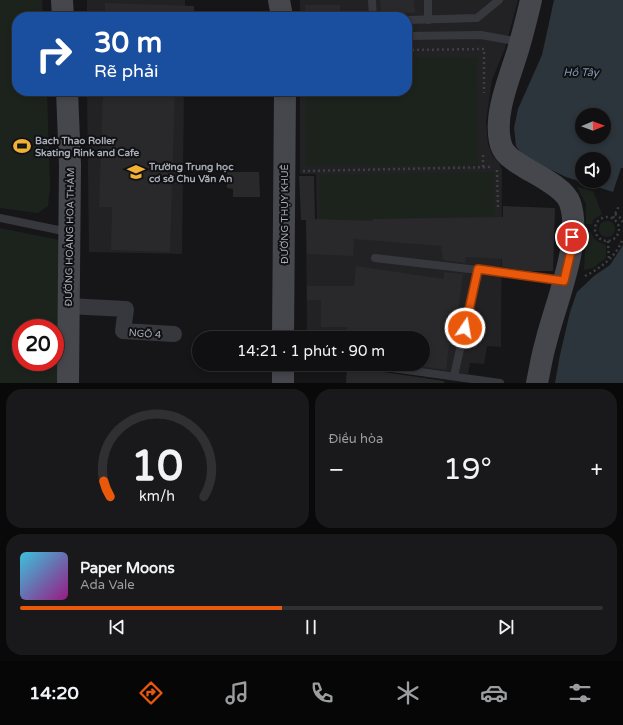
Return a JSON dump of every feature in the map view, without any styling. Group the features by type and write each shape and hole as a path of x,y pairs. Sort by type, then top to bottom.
{"main road":[{"path":"62,0 63,12"},
{"path":"279,0 281,12"},
{"path":"532,0 503,100 499,123 500,142 508,157 561,190 570,202 574,223 571,251 574,279 546,342 537,383"},
{"name":"ĐƯỜNG HOÀNG HOA THÁM","path":"67,96 70,165 68,383"},
{"name":"ĐƯỜNG THỤY KHUÊ","path":"283,331 285,96"},
{"path":"283,371 283,383"}],"street":[{"name":"NGÕ 4","path":"68,306 126,309 123,331 174,334"}],"lane":[{"path":"372,0 372,12"},
{"path":"428,0 428,20"},
{"path":"412,20 476,18 498,0"},
{"path":"412,36 481,35 520,42"},
{"path":"0,218 69,232"},
{"path":"375,258 574,279"},
{"path":"454,376 478,269"},
{"path":"416,371 500,383"}],"path":[{"path":"412,50 484,49 484,96"},
{"path":"483,152 483,167"},
{"path":"302,165 302,172 497,167 498,209"},
{"path":"612,218 619,206"},
{"path":"614,214 622,219 623,224"},
{"path":"605,217 612,218 618,223 619,231 615,238 608,241 604,241 598,237 595,227 598,220 605,217"},
{"path":"574,279 596,270 609,260 616,252 623,238"},
{"path":"608,241 609,260"}],"shaded area":[{"path":"0,0 42,0 43,12 12,12 12,96 47,96 50,187 48,206 38,213 0,208"},
{"path":"87,0 185,0 185,12 87,12"},
{"path":"300,0 518,0 505,48 492,80 486,121 488,144 492,155 499,163 502,170 501,347 487,346 484,364 470,363 468,374 430,369 430,331 307,331 306,220 317,219 316,174 300,174 300,96 412,96 412,12 300,12"},
{"path":"412,57 477,57 478,166 306,166 305,96 412,96"},
{"name":"Trường Trung học cơ sở Chu Văn An","path":"87,96 184,96 182,254 89,252"},
{"path":"494,172 495,217 320,220 319,175"},
{"path":"578,188 593,191 602,214 594,219 592,224 586,224 586,204"},
{"path":"604,221 610,221 615,226 613,235 610,237 604,237 599,232 599,226"},
{"path":"0,228 59,240 60,319 12,319 12,371 60,371 60,383 0,383"},
{"path":"591,232 597,241 606,245 606,258 593,268 584,270 586,233"}],"water":[{"name":"Hồ Tây","path":"554,0 623,0 623,168 621,168 613,192 600,188 611,188 611,152 575,152 575,180 524,157 516,146 514,128 518,109 542,55"},
{"path":"623,245 623,383 555,383 570,312 577,292 594,276 610,265"}],"building":[{"path":"380,0 414,0 415,13 381,12"},
{"path":"105,3 194,6 194,12 105,12"},
{"path":"305,5 340,5 340,12 306,12"},
{"name":"Trường Trung học cơ sở Chu Văn An","path":"103,96 175,96 170,252 111,250 112,207 99,207"},
{"path":"227,172 259,172 260,197 233,197 233,189 227,188"},
{"path":"299,176 314,176 315,219 373,221 373,219 503,217 503,206 555,208 553,271 529,271 502,267 502,259 466,257 465,263 443,260 441,246 354,239 353,256 307,254 306,220 301,220"},
{"path":"356,266 444,279 444,272 463,274 456,328 451,327 446,370 430,368 430,331 347,331 347,327 321,327 321,300 307,300 307,286 354,286"},
{"path":"347,371 376,371 444,381 444,383 346,383"}],"place":[{"name":"Bach Thao Roller Skating Rink and Cafe","path":"22,146"},
{"name":"Trường Trung học cơ sở Chu Văn An","path":"136,172"}],"route":[{"path":"465,328 478,269 564,281 571,251 572,237"}]}
